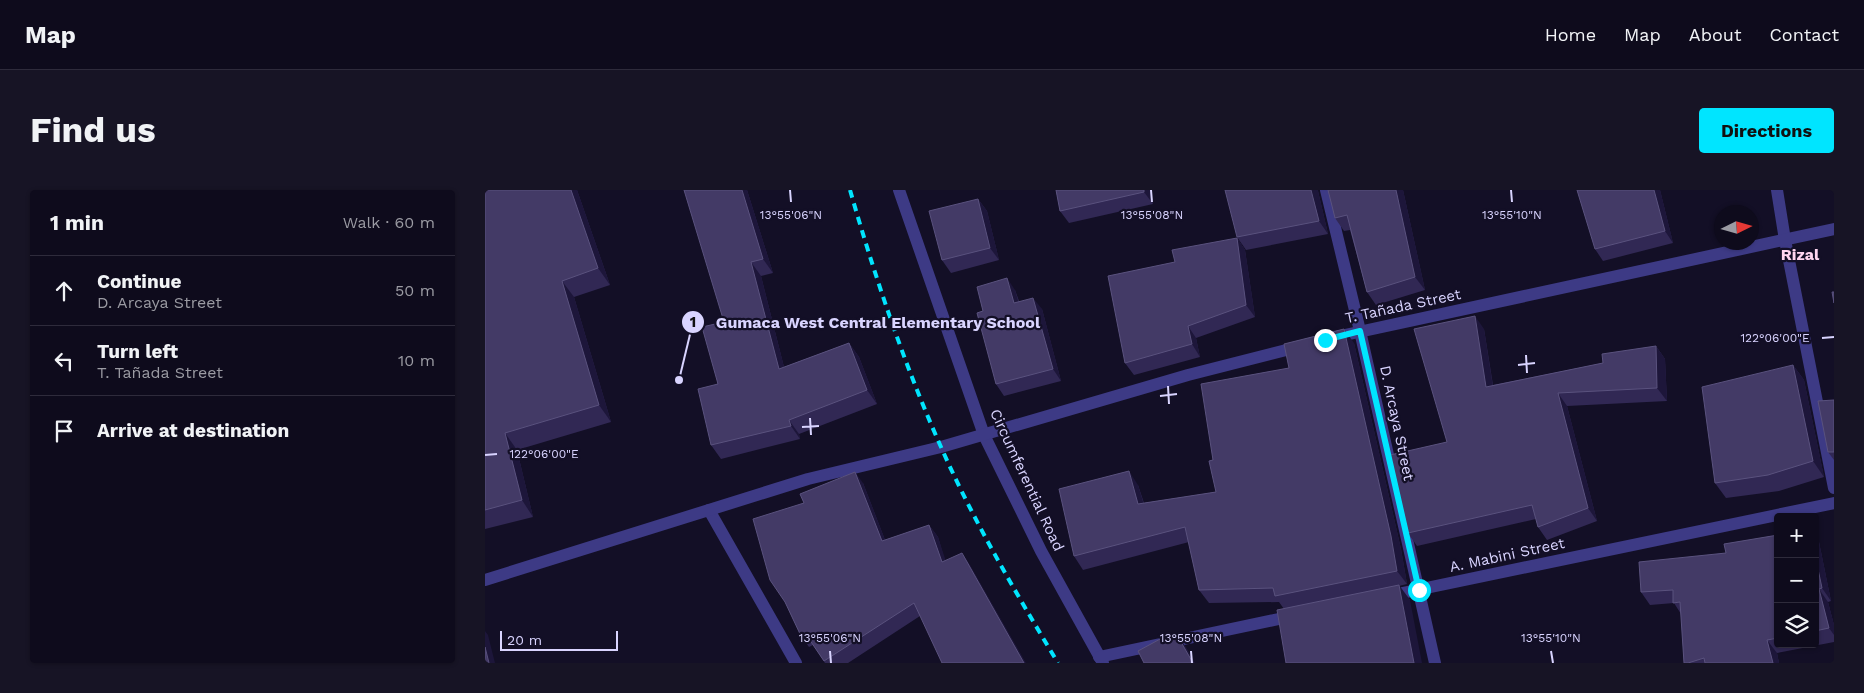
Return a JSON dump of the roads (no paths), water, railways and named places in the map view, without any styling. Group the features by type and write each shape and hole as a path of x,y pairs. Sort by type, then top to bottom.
{"street":[{"name":"Circumferential Road","path":"899,190 984,435 1041,551 1101,660"},
{"name":"D. Arcaya Street","path":"1326,190 1435,663"},
{"path":"1777,190 1785,240 1834,488"},
{"name":"T. Tañada Street","path":"485,580 808,479 984,435 1187,374 1360,331 1834,229"},
{"name":"A. Mabini Street","path":"1371,600 1834,504"},
{"path":"709,510 796,663"},
{"path":"1101,660 1304,614"}],"railway":[{"path":"850,190 891,320 927,416 981,530 1058,663"}],"place":[{"name":"Gumaca West Central Elementary School","path":"679,380"}],"district":[{"name":"Rizal","path":"1800,254"}]}
